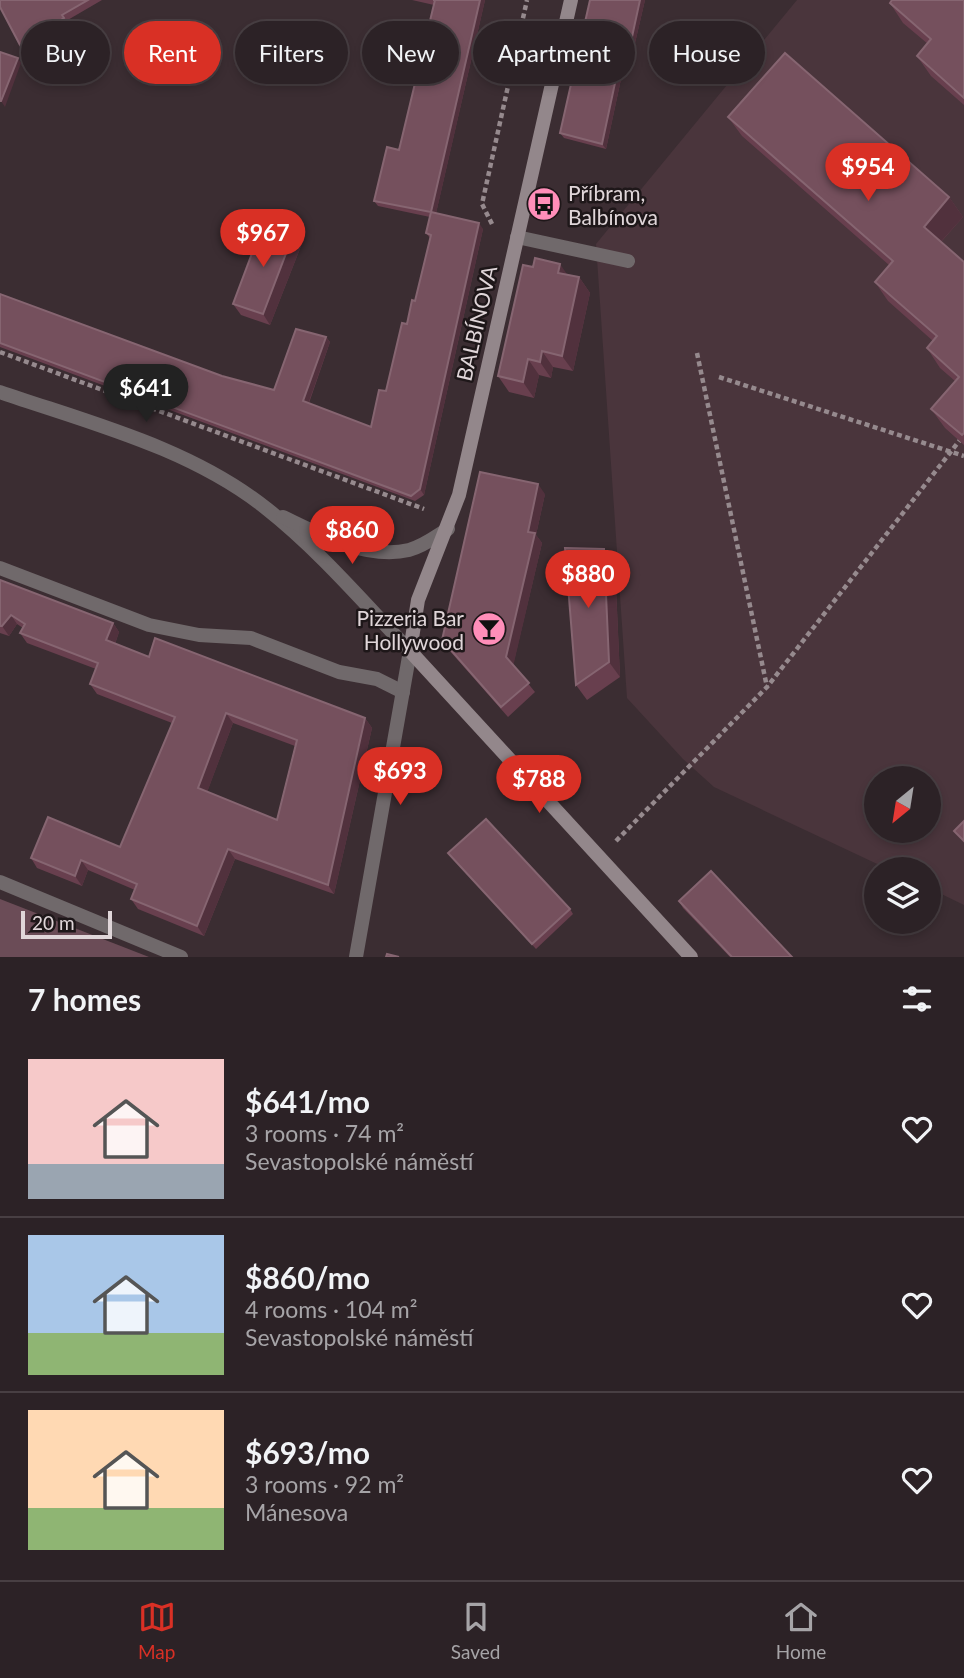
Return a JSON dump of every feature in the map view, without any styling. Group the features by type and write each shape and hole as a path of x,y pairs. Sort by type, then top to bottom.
{"main road":[{"name":"BALBÍNOVA","path":"410,652 418,600 448,529 459,495 571,0"},
{"path":"410,652 691,957"}],"street":[{"path":"517,237 628,261"},
{"path":"0,392 150,444 196,465 266,509 330,538 380,551 415,548 448,529"},
{"path":"266,509 410,652 356,957"},
{"path":"0,568 149,625 199,635 251,638 339,672 377,679 403,692"},
{"path":"0,882 181,957"}],"path":[{"path":"492,224 482,204 527,0"},
{"path":"0,352 424,509"},
{"path":"697,353 767,687"},
{"path":"719,377 953,450 964,456"},
{"path":"616,841 767,687 960,440"}],"shaded area":[{"path":"797,0 964,0 964,905 941,894 941,857 864,858 714,787 683,759 627,698 596,244 728,84 765,84 765,39"},
{"path":"0,899 149,957 0,957"}],"building":[{"path":"0,0 88,0 62,15 64,18 59,21 21,21 20,45 0,7"},
{"path":"435,0 480,0 431,212 374,201 387,147 399,150 415,84 459,84 459,21 430,21"},
{"path":"590,0 640,0 635,23 635,21 585,21"},
{"path":"892,0 964,0 964,98 917,56 931,39 890,3"},
{"path":"0,52 18,58 1,101 0,101"},
{"path":"785,53 949,197 924,227 964,262 962,435 931,409 959,377 927,348 937,336 875,282 893,261 728,117 757,84 765,84 765,75"},
{"path":"571,84 615,84 602,144 560,133"},
{"path":"431,212 479,223 420,489 411,496 0,343 0,294 222,376 274,390 296,329 326,337 303,401 371,427 379,390 386,391 402,323 407,324 412,300 415,301 431,235 426,233"},
{"path":"263,224 293,235 263,314 233,304"},
{"path":"535,258 560,264 558,273 579,277 562,356 542,351 540,362 528,359 523,382 498,376 523,265 533,267"},
{"path":"480,472 538,484 528,532 535,533 506,657 529,683 501,707 442,640"},
{"path":"565,548 604,549 609,662 576,685"},
{"path":"0,580 113,623 106,640 149,657 155,638 365,718 328,885 228,849 197,926 131,899 137,884 81,860 75,876 31,858 48,817 120,847 175,717 90,684 98,663 20,633 25,624 11,615 0,626","holes":["226,713 297,740 277,820 198,788"]},
{"path":"486,819 570,909 532,944 448,853"},
{"path":"964,821 964,841 954,831"},
{"path":"711,871 792,957 732,957 679,901"}],"place":[{"name":"Příbram, Balbínova","path":"544,204"},
{"name":"Pizzeria Bar Hollywood","path":"489,629"}]}
